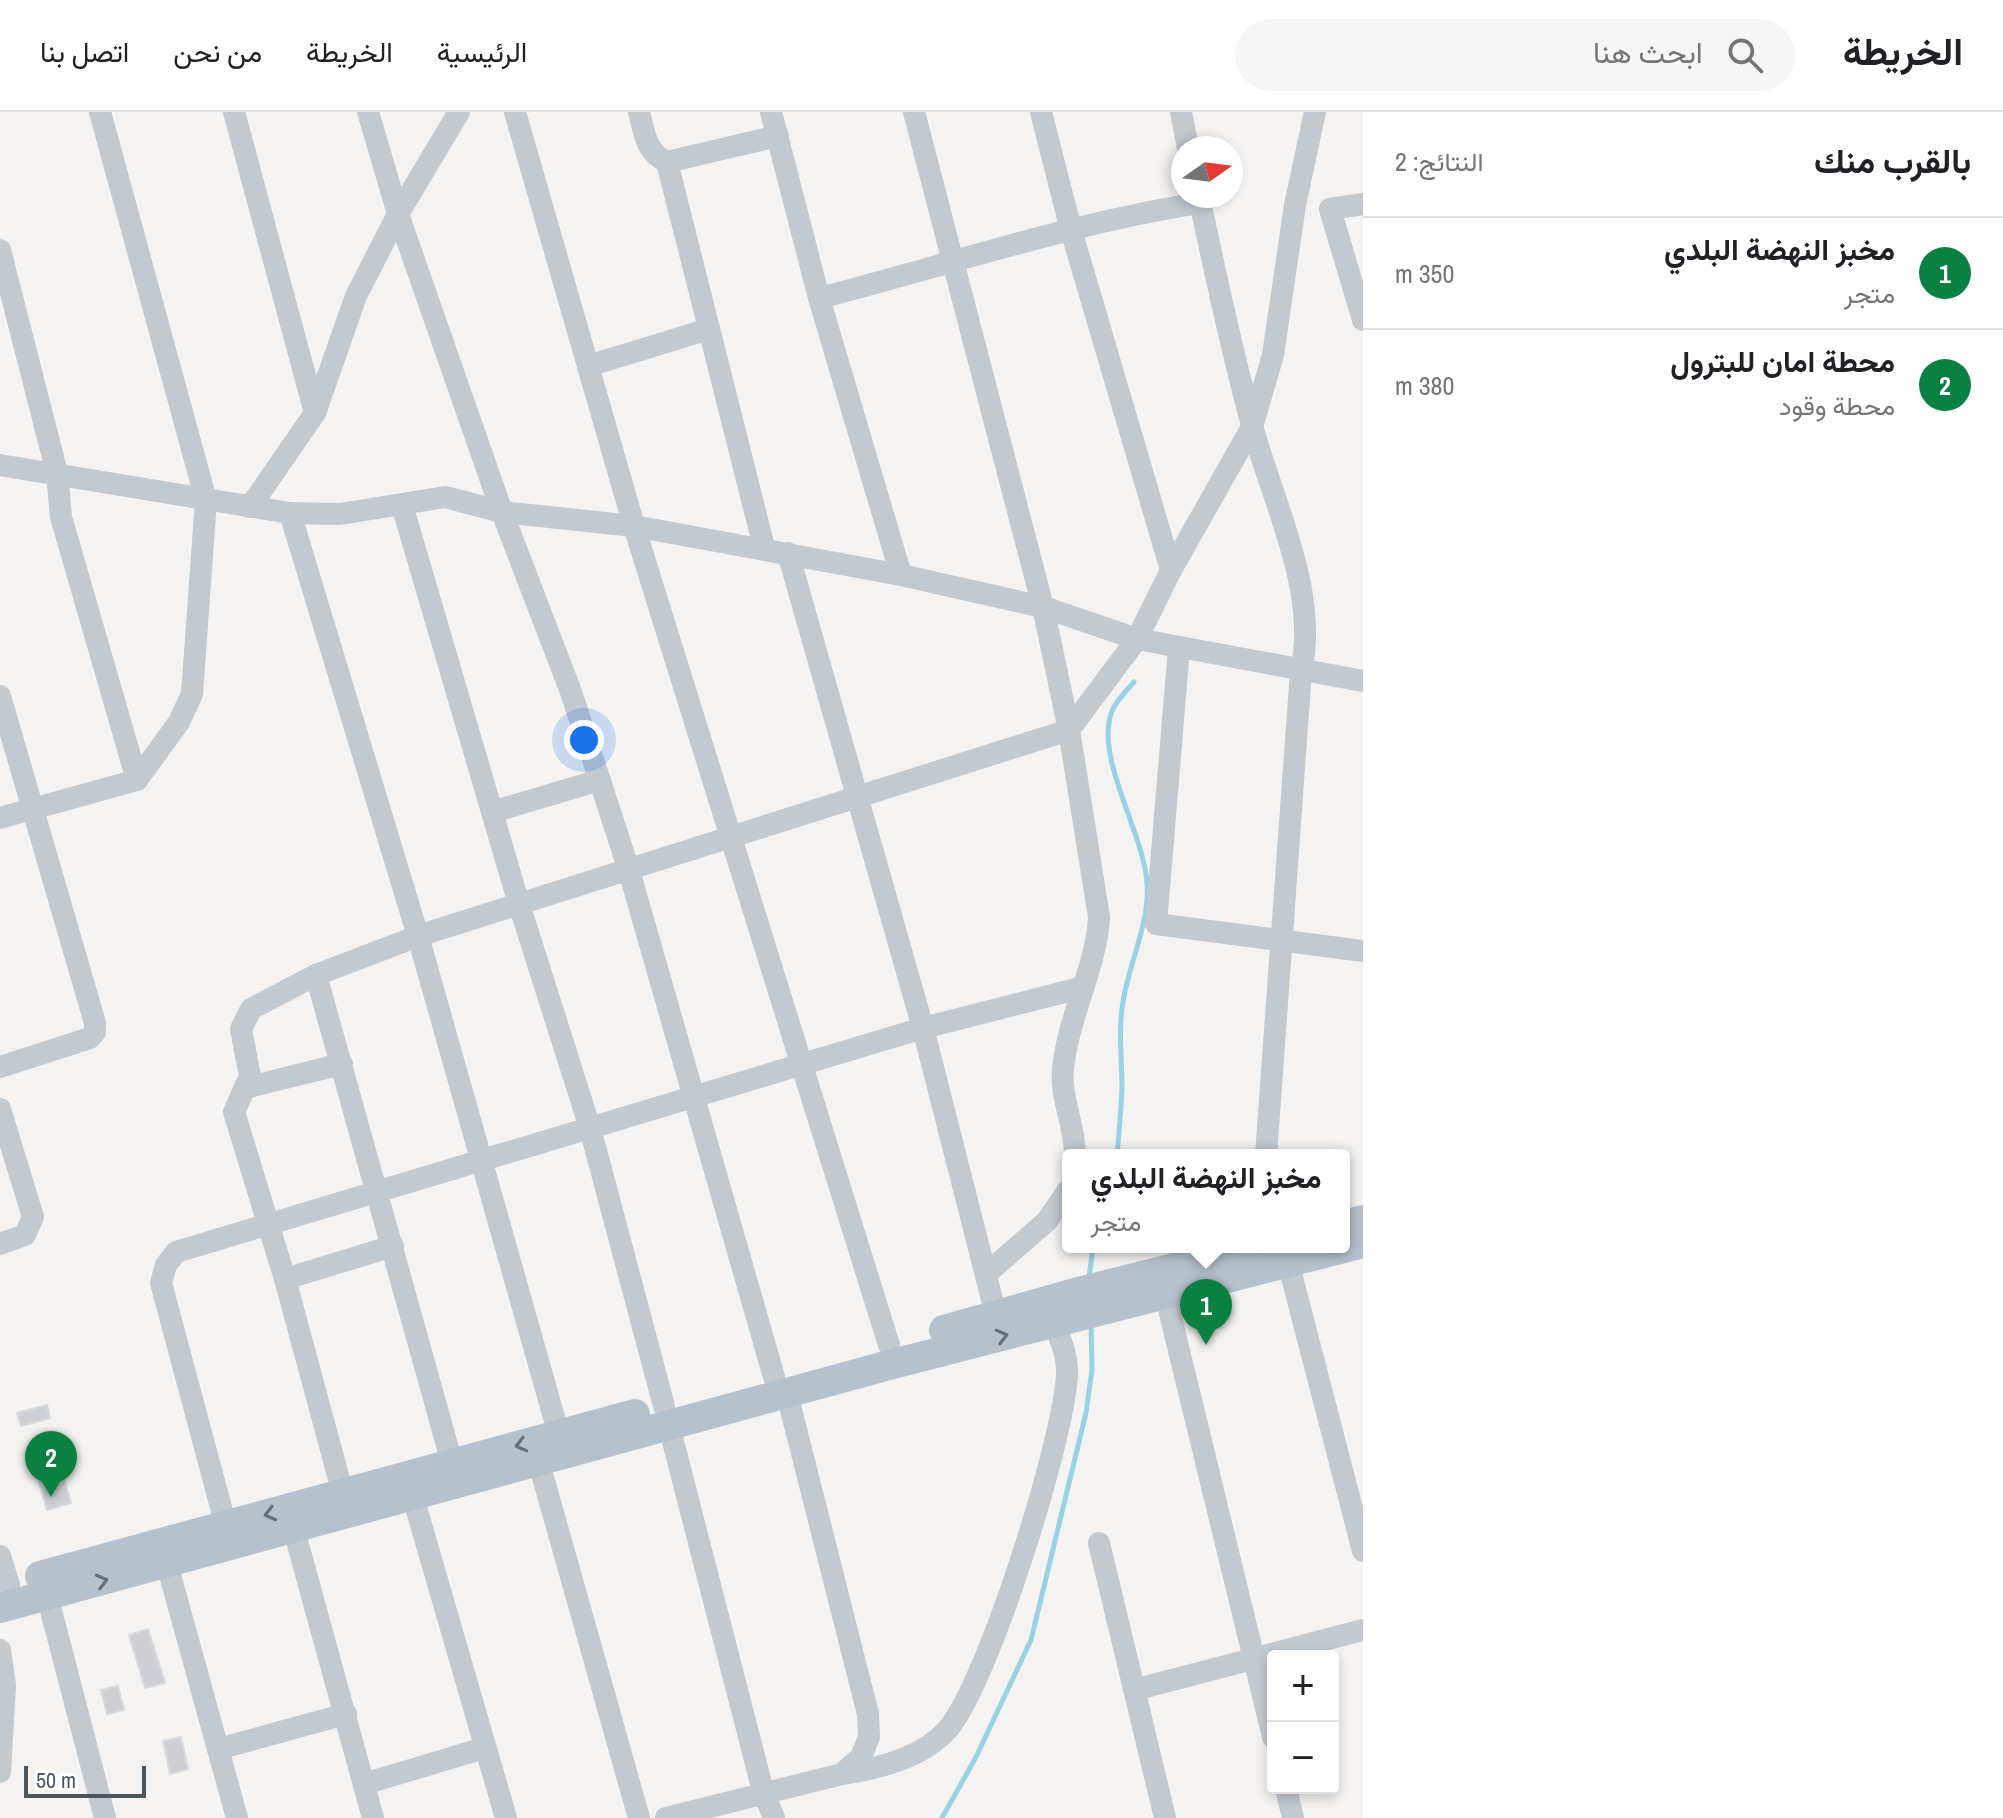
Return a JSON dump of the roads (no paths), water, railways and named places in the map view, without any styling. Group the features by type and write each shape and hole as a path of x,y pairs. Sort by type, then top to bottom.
{"main road":[{"path":"2,1584 47,1595 167,1564 539,1463 666,1416 1087,1304 1240,1253"},
{"path":"780,1385 889,1345 996,1315 1165,1293 1324,1253"},
{"path":"2,1584 559,1435 666,1416"}],"street":[{"path":"0,818 137,780 179,722 192,694 206,500 100,112"},
{"path":"234,112 315,413"},
{"path":"368,112 398,214 600,780 780,1385 868,1714 869,1737 861,1757 842,1774"},
{"path":"250,507 315,413 356,296 398,214 459,112"},
{"path":"515,112 634,526 889,1345"},
{"path":"639,112 648,146 656,157 667,162 778,136"},
{"path":"771,112 819,298 901,575"},
{"path":"914,112 1043,607 1069,730 1099,917 1098,937 1080,988 1063,1068 1074,1149"},
{"path":"1041,112 1071,230 1171,570"},
{"path":"1181,112 1186,136"},
{"path":"343,1494 285,1279 234,1112 250,1076 241,1029 244,1018 251,1009 316,975 418,936 628,867 1069,730 1137,639 1171,570 1252,427 1273,355 1295,205 1315,112"},
{"path":"667,162 764,547"},
{"path":"1295,205 1330,209 1363,204"},
{"path":"819,298 1171,206"},
{"path":"1201,208 1252,427 1306,605 1307,644 1301,671 1279,940 1266,1149"},
{"path":"1330,209 1363,320"},
{"path":"0,250 57,473 61,517 137,780"},
{"path":"588,366 709,329"},
{"path":"0,465 290,513 340,514 445,497 502,512 634,526 764,547 901,575 1043,607 1137,639 1363,681"},
{"path":"402,505 519,904 590,1128 763,1791 774,1818"},
{"path":"290,513 418,936 559,1435"},
{"path":"788,553 860,797 996,1315"},
{"path":"1179,648 1156,924 1363,951"},
{"path":"0,696 95,1032 90,1038 0,1067"},
{"path":"492,812 600,780"},
{"path":"316,975 452,1463"},
{"path":"226,1526 161,1283 166,1265 176,1252 923,1028 1080,988"},
{"path":"245,1088 342,1064"},
{"path":"0,1109 33,1217 25,1235 0,1244"},
{"path":"986,1274 1047,1221 1062,1199"},
{"path":"285,1279 393,1246"},
{"path":"1288,1262 1363,1551"},
{"path":"1165,1293 1269,1722"},
{"path":"666,1818 763,1791 876,1769 914,1753 947,1731 974,1684 1015,1574 1059,1423 1067,1372 1065,1353 1087,1304"},
{"path":"539,1463 639,1818"},
{"path":"413,1497 506,1818"},
{"path":"294,1530 373,1818"},
{"path":"1099,1543 1165,1818"},
{"path":"167,1564 237,1818"},
{"path":"47,1595 105,1818"},
{"path":"1134,1690 1363,1630"},
{"path":"0,1650 5,1685 0,1772"},
{"path":"218,1749 346,1714"},
{"path":"364,1784 484,1748"},
{"path":"1287,1794 1293,1818"}],"waterway":[{"path":"1117,1149 1122,1088 1122,1013 1145,913 1147,883 1138,842 1114,772 1108,730 1114,707 1134,682"},
{"path":"1089,1278 1092,1253"},
{"path":"942,1818 976,1757 1031,1640 1086,1413 1092,1370 1091,1324"}],"place":[{"name":"مخبز النهضة البلدي","path":"1206,1345"},
{"name":"محطة امان للبترول","path":"51,1497"}]}
